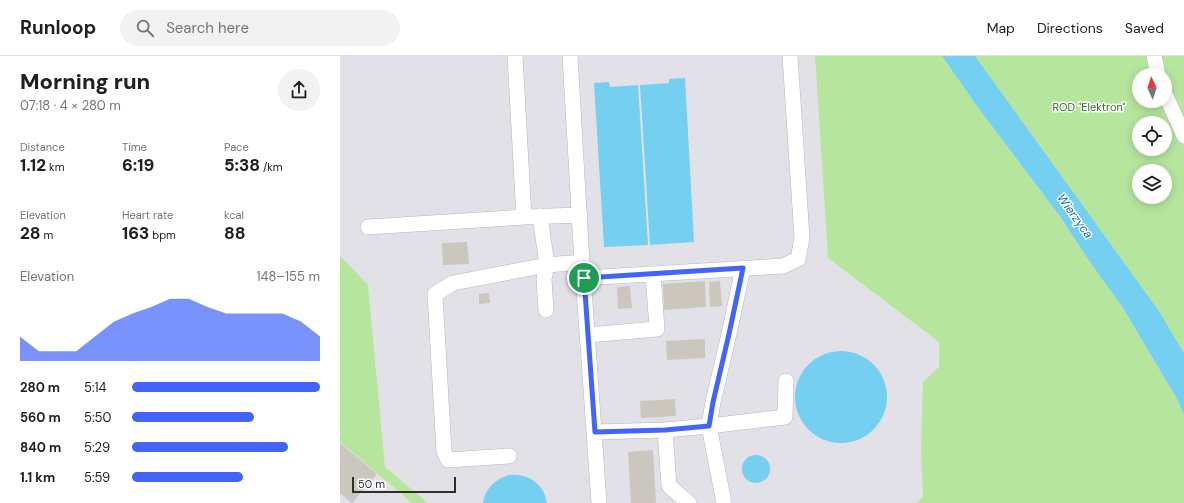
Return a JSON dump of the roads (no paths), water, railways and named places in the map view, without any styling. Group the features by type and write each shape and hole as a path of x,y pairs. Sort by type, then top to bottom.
{"lane":[{"path":"514,56 524,217"},
{"path":"570,56 582,262 599,503"},
{"path":"584,278 783,266 798,259 802,238 790,56"},
{"path":"1154,56 1157,68"},
{"path":"1171,108 1184,136"},
{"path":"368,227 540,216 580,215"},
{"path":"540,216 547,264 544,279 546,310"},
{"path":"510,456 448,460 444,452 435,294 453,283 547,264 582,262"},
{"path":"724,503 709,426 743,268"},
{"path":"588,335 657,329 653,274"},
{"path":"595,432 665,430 785,416 786,381"},
{"path":"665,430 669,486 689,503"}],"water":[{"name":"Wierzyca","path":"942,56 975,56 1159,311 1184,353 1184,415 1177,399 1123,308 1059,215 979,109"},
{"path":"685,78 694,242 650,245 640,85 669,83 669,79"},
{"path":"609,82 610,87 638,85 648,245 604,247 594,83"},
{"path":"841,351 859,354 874,364 884,379 887,397 884,415 874,430 859,440 841,443 823,440 808,430 798,415 795,397 798,379 808,364 823,354"},
{"path":"756,455 762,456 766,459 769,463 769,475 766,479 762,482 756,483 750,482 746,479 743,475 742,469 743,463 746,459 750,456"},
{"path":"509,475 522,476 534,481 542,490 547,503 483,503 488,489 499,479"}],"park label":[{"name":"ROD \"Elektron\"","path":"1089,107"}]}
